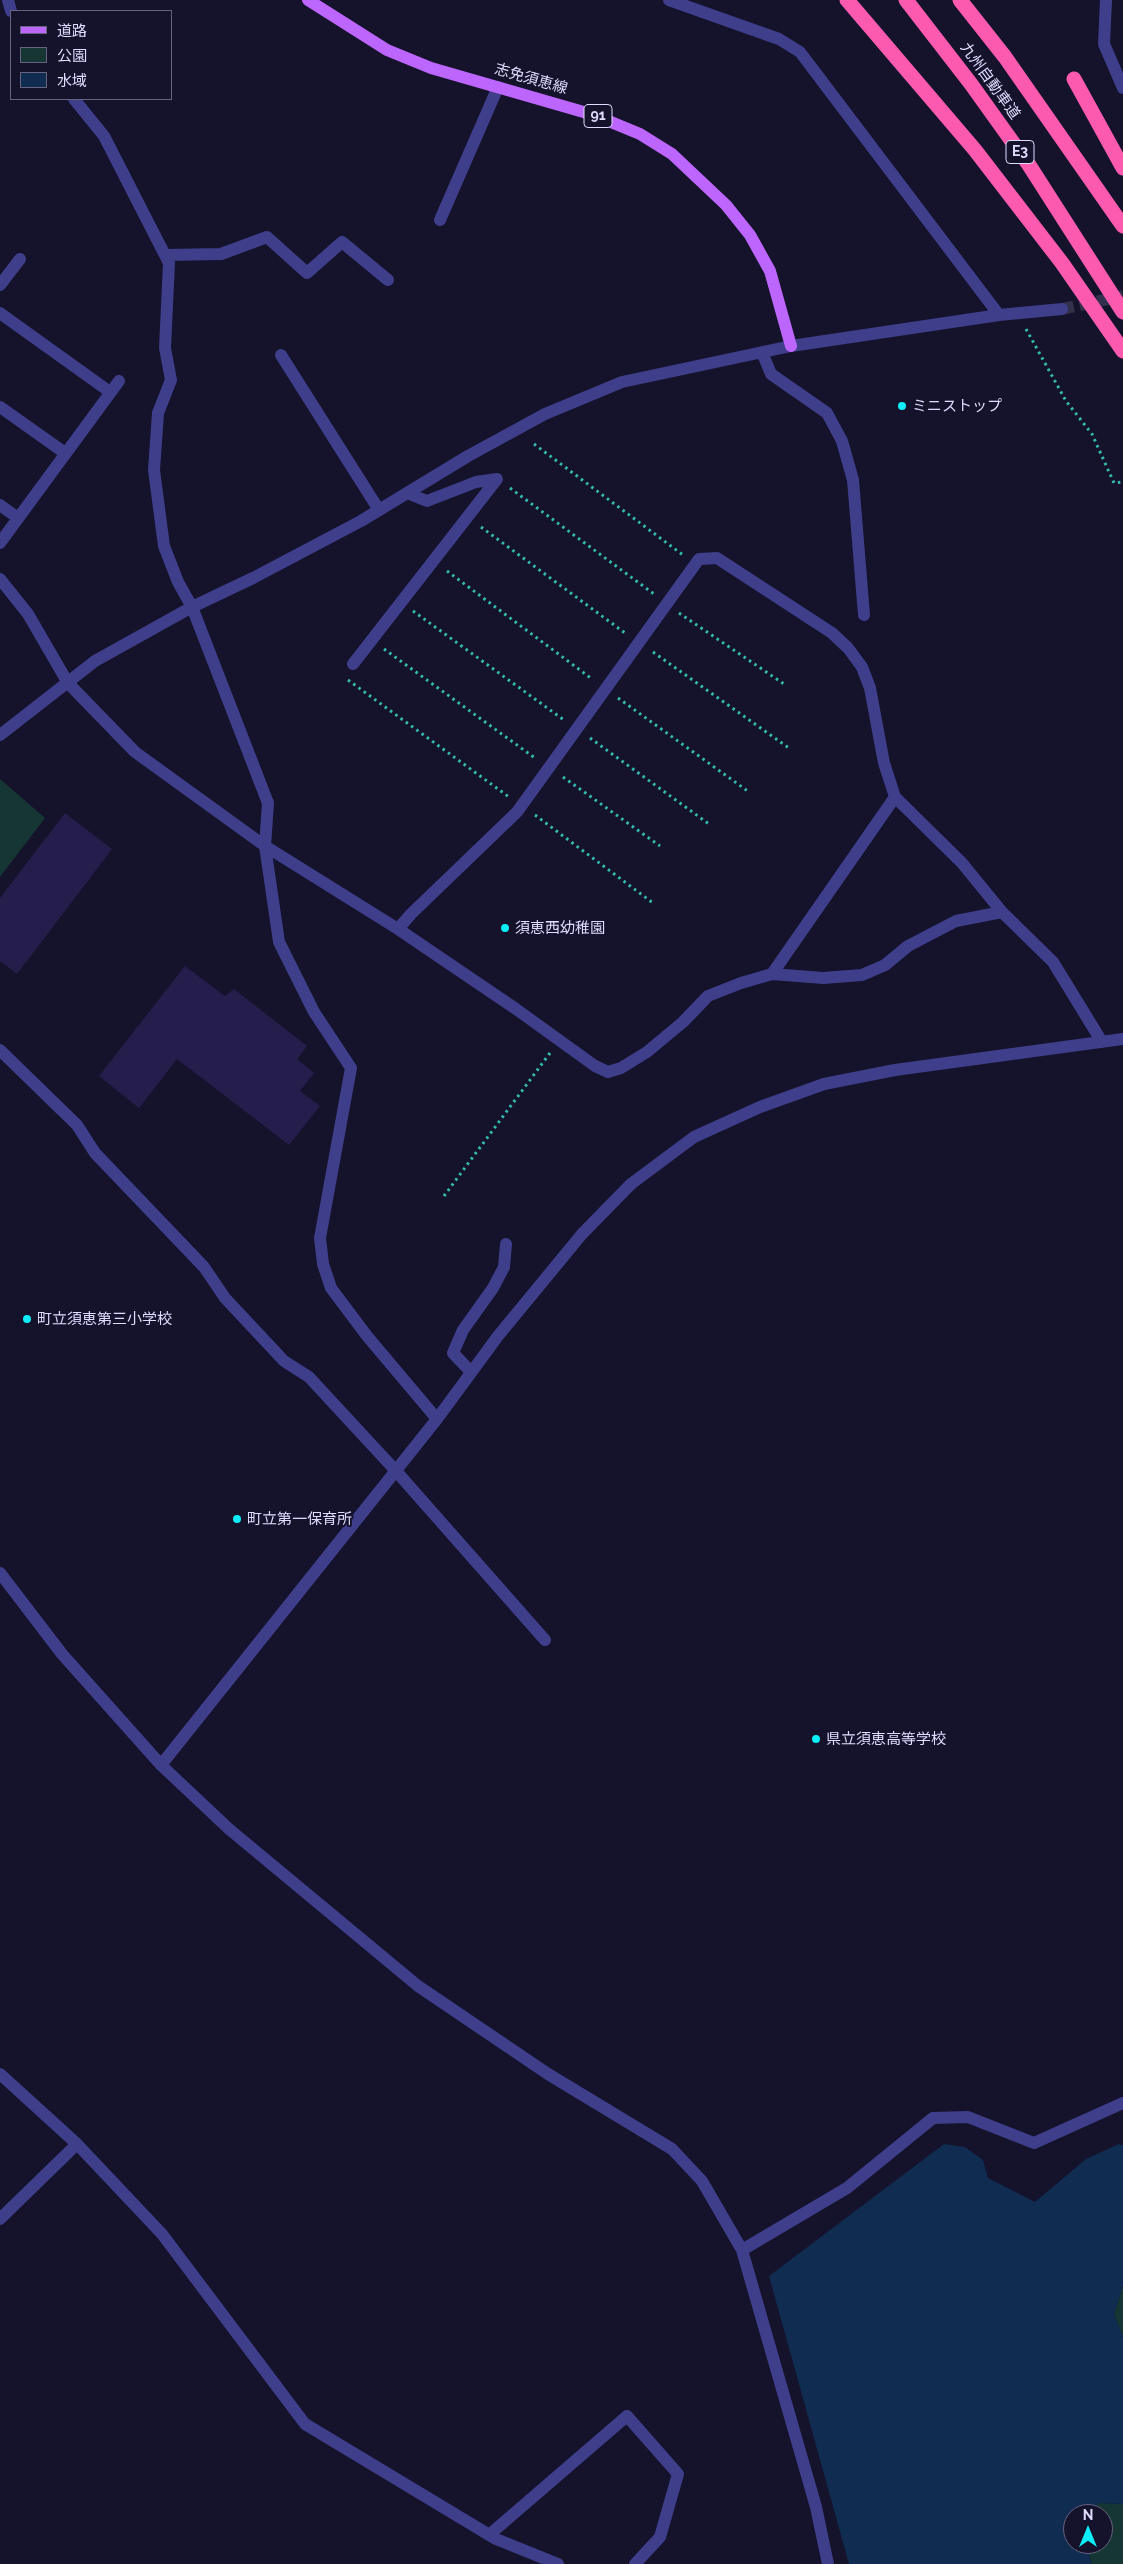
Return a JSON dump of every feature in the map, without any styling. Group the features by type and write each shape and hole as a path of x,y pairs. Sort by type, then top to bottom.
{"highway":[{"path":"847,0 975,150 1062,263 1123,351"},
{"name":"九州自動車道","path":"906,0 971,84 1029,166 1123,312"},
{"name":"九州自動車道","path":"960,0 1005,57 1123,226"},
{"path":"1074,79 1123,168"}],"main road":[{"name":"志免須恵線","path":"308,0 387,50 431,68 594,115 640,134 672,154 726,205 750,236 770,271 791,346"}],"street":[{"path":"669,0 778,39 800,52 999,315"},
{"path":"1106,0 1104,44 1123,88"},
{"path":"440,220 498,87"},
{"path":"75,100 104,136 169,263 164,348 171,380 158,413 154,470 164,546 178,582 192,607 268,803 265,846 279,942 314,1012 350,1068 347,1096 320,1238 323,1264 331,1288 366,1336 437,1419"},
{"path":"164,255 221,254 267,237 307,273 342,242 388,280"},
{"path":"0,286 20,259"},
{"path":"0,735 95,660 192,607 253,578 379,510 468,456 545,414 622,382 791,346 999,315 1062,309"},
{"path":"0,313 110,392"},
{"path":"762,352 771,374 826,413 842,441 853,480 864,616"},
{"path":"281,355 379,510"},
{"path":"0,543 119,381"},
{"path":"0,407 66,453"},
{"path":"407,493 427,501 476,482 497,479"},
{"path":"353,664 466,516 497,479"},
{"path":"0,504 18,518"},
{"path":"398,929 522,806 695,564 699,559 717,558 832,634 848,648 862,667 870,688 884,763 895,797 962,863 1002,912 1053,962 1102,1042"},
{"path":"0,578 28,614 68,683 135,752 265,846 398,929 608,1072 620,1068 647,1052 683,1022 708,996 741,983 772,974 823,978 862,975 884,966 908,946 956,921 1002,912"},
{"path":"772,974 895,797"},
{"path":"161,1766 437,1419 498,1336 582,1234 631,1184 694,1137 760,1107 824,1084 895,1070 1123,1039"},
{"path":"0,1050 77,1125 95,1153 204,1267 225,1298 284,1361 309,1377 396,1471 545,1640"},
{"path":"471,1372 453,1353 463,1330 493,1288 504,1268 506,1244"},
{"path":"0,1573 62,1654 161,1766 230,1829 418,1986 548,2074 672,2149 702,2181 742,2250 816,2507 828,2564"},
{"path":"0,2074 77,2144 162,2234 305,2424 489,2535 558,2564"},
{"path":"742,2250 847,2188 932,2118 968,2116 1034,2143 1123,2103"},
{"path":"0,2219 77,2144"},
{"path":"489,2535 627,2416 678,2474 660,2537 635,2564"}],"path":[{"path":"1017,313 1066,402 1092,434 1114,483 1123,482"},
{"path":"534,444 695,564"},
{"path":"497,479 666,604 784,684"},
{"path":"466,516 789,748"},
{"path":"432,560 749,792"},
{"path":"400,602 709,824"},
{"path":"371,640 660,846"},
{"path":"348,680 654,903"},
{"path":"444,1196 559,1040"}],"green space":[{"path":"0,779 45,818 0,877"},
{"path":"1123,2286 1123,2337 1114,2314"},
{"path":"1099,2503 1123,2504 1123,2564 1092,2564 1088,2554 1113,2554 1113,2504 1098,2504"}],"water":[{"path":"944,2144 965,2147 983,2160 988,2178 1035,2202 1086,2159 1119,2144 1123,2145 1123,2286 1114,2314 1123,2337 1123,2504 1063,2504 1063,2554 1088,2554 1092,2564 849,2564 769,2276"}],"building":[{"path":"65,813 112,849 17,974 0,961 0,898"},
{"path":"185,966 225,996 234,989 307,1046 297,1059 314,1073 300,1091 320,1106 289,1145 177,1059 139,1108 99,1076"}],"tunnel":[{"path":"1062,309 1123,296"}],"place":[{"name":"ミニストップ","path":"902,406"},
{"name":"須恵西幼稚園","path":"505,928"},
{"name":"町立須恵第三小学校","path":"27,1319"},
{"name":"町立第一保育所","path":"237,1519"},
{"name":"県立須恵高等学校","path":"816,1739"}]}
